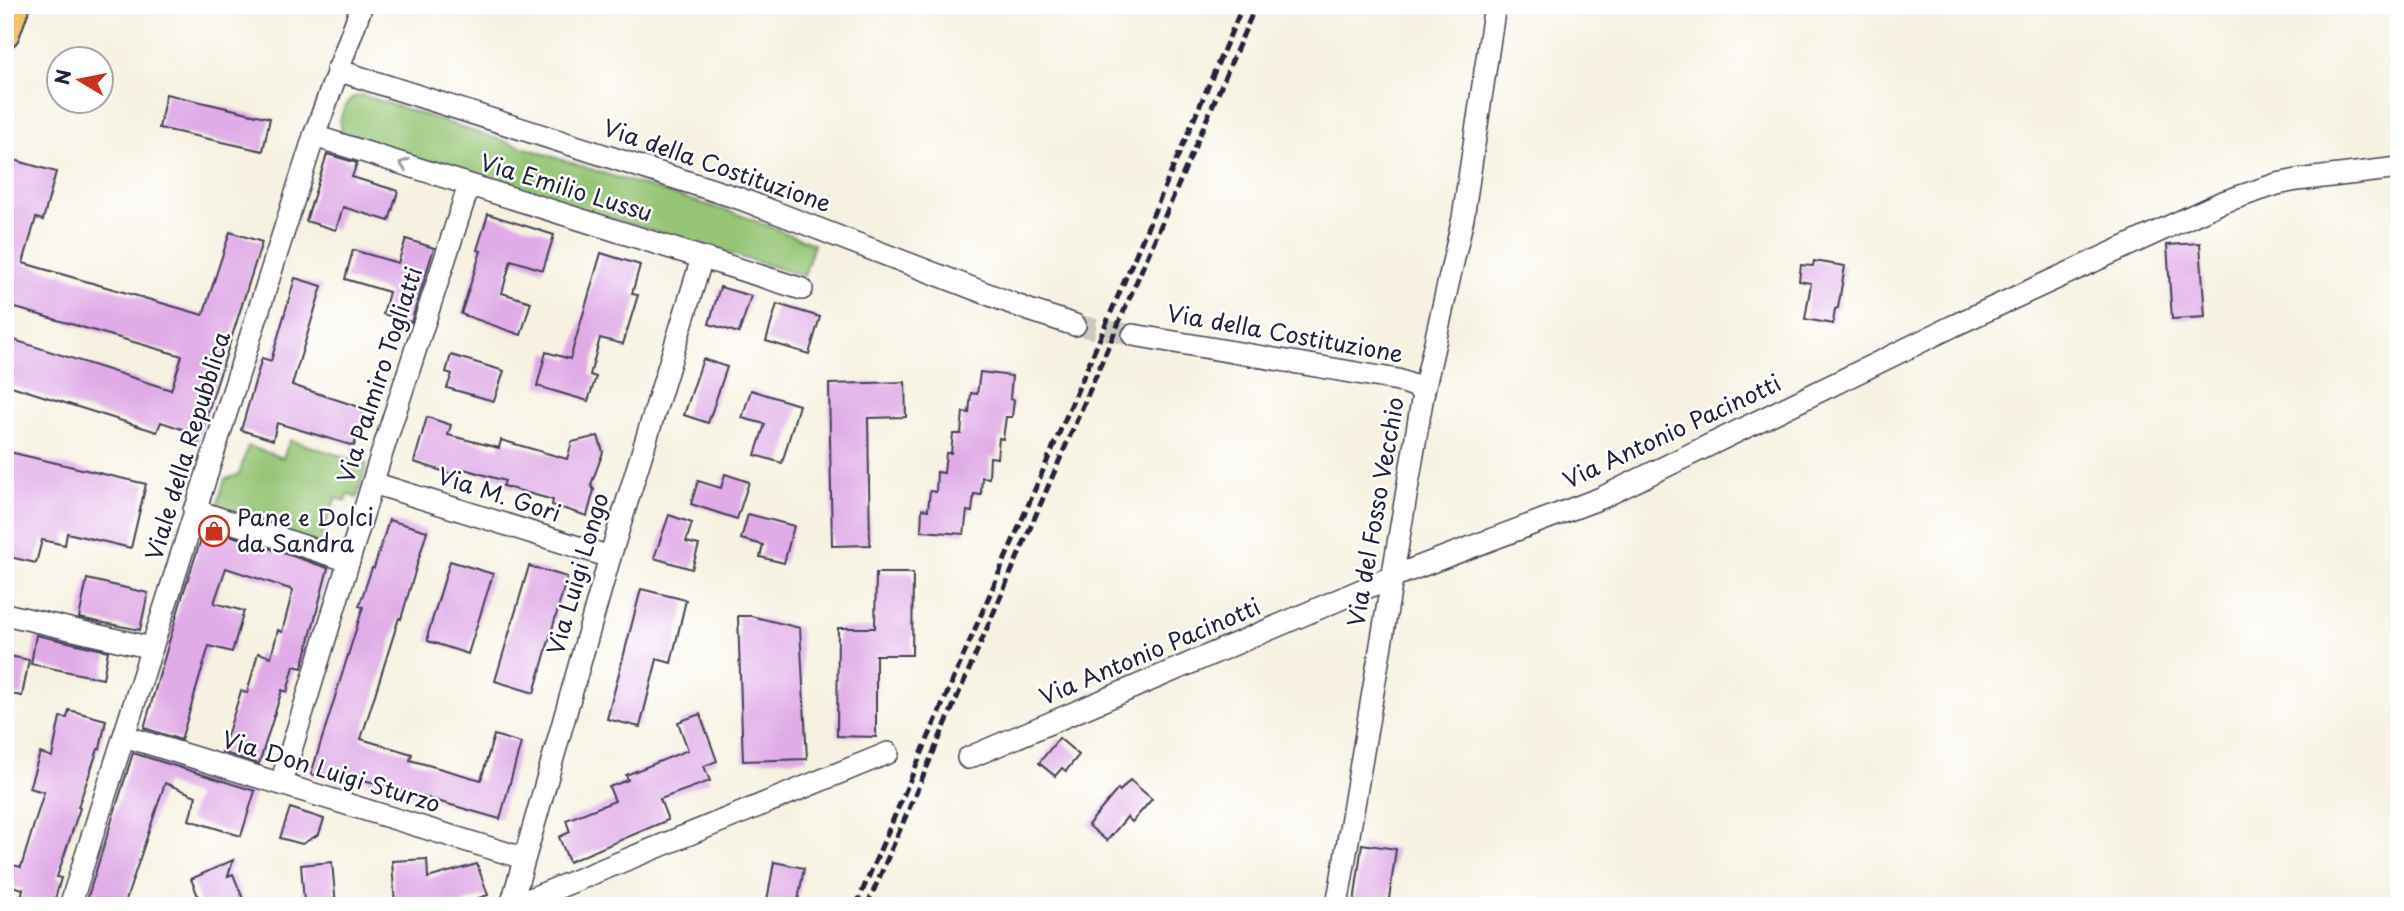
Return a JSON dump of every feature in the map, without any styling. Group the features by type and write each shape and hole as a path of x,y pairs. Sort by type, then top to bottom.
{"main road":[{"path":"5,33 15,5"}],"street":[{"name":"Viale della Repubblica","path":"70,906 314,136 362,5"},
{"name":"Via del Fosso Vecchio","path":"1337,906 1423,395 1463,218 1495,5"},
{"name":"Via della Costituzione","path":"337,70 720,192 1075,325"},
{"name":"Via Emilio Lussu","path":"314,136 803,289"},
{"name":"Via Antonio Pacinotti","path":"968,758 1392,577 1601,498 1953,326 2220,204 2277,184 2399,168"},
{"name":"Via Palmiro Togliatti","path":"281,783 373,483 469,185"},
{"name":"Via Luigi Longo","path":"512,906 523,858 610,557 702,258"},
{"name":"Via della Costituzione","path":"1133,334 1398,380 1417,387 1423,395"},
{"name":"Via M. Gori","path":"373,483 610,557"},
{"path":"194,510 349,561"},
{"path":"5,614 152,648"},
{"name":"Via Don Luigi Sturzo","path":"124,736 523,858"},
{"path":"512,906 888,753"}],"green space":[{"path":"362,95 740,215 814,244 804,276 345,138 340,122 342,113 351,98"},
{"path":"290,440 367,464 357,498 348,494 346,501 336,498 322,534 331,550 215,513 225,479 239,475 248,446 283,458"}],"building":[{"path":"166,94 270,118 263,151 159,128"},
{"path":"327,154 357,163 352,177 398,191 389,221 343,207 336,230 306,221"},
{"path":"14,160 56,172 43,220 36,218 23,263 203,315 230,232 262,242 197,446 185,430 161,422 157,432 5,384 5,337 171,390 182,356 5,305 5,189"},
{"path":"488,214 554,235 543,270 511,260 502,293 531,302 521,335 461,314 481,251 477,250"},
{"path":"406,239 434,248 411,322 383,314 389,292 345,279 353,250 398,263"},
{"path":"2200,243 2205,317 2172,319 2167,245"},
{"path":"601,253 640,265 632,294 638,295 623,344 600,338 590,375 596,377 588,401 537,386 546,352 570,359"},
{"path":"1814,261 1845,266 1833,324 1805,319 1811,283 1799,281 1801,265 1813,266"},
{"path":"295,278 322,286 292,385 365,409 354,446 277,423 273,440 241,430 262,358 271,361"},
{"path":"720,287 751,296 739,333 709,324"},
{"path":"777,304 820,317 809,354 766,341"},
{"path":"451,355 504,371 494,401 447,388 452,374 446,372"},
{"path":"703,359 727,367 708,423 684,415"},
{"path":"980,372 1012,376 1012,417 1006,417 1003,439 999,438 997,458 990,457 989,478 982,477 981,495 974,494 972,512 967,511 964,534 921,531 922,509 928,510 930,491 936,492 937,472 944,473 946,453 951,453 953,434 961,434 963,412 969,413 971,393 977,394"},
{"path":"905,382 906,417 868,418 870,545 832,546 829,384"},
{"path":"751,390 799,405 782,463 755,455 765,424 742,418"},
{"path":"427,417 451,425 448,435 499,448 501,440 567,459 572,442 598,436 603,452 591,485 594,490 587,516 552,505 553,500 503,486 505,481 464,469 461,477 414,462"},
{"path":"5,451 146,484 131,548 67,533 65,545 42,540 36,563 5,556"},
{"path":"725,474 749,482 737,519 691,504 698,481 721,488"},
{"path":"748,514 794,526 784,563 760,557 763,545 741,539"},
{"path":"669,515 692,523 686,542 699,545 692,569 654,558"},
{"path":"389,520 427,531 361,739 412,754 410,760 481,780 494,735 521,743 500,819 350,776 347,784 311,774 363,607 359,606"},
{"path":"205,527 328,568 302,668 294,666 287,692 282,690 259,764 222,752 241,691 247,693 258,653 271,657 278,630 282,632 293,590 226,568 214,603 244,611 232,652 209,646 181,740 144,728"},
{"path":"450,561 493,574 468,654 428,641"},
{"path":"529,566 567,577 534,693 495,681"},
{"path":"876,573 913,573 912,655 876,655 876,737 837,736 838,628 875,628"},
{"path":"87,579 148,593 140,630 79,618"},
{"path":"641,589 686,600 671,663 657,659 640,727 607,719"},
{"path":"738,616 751,616 800,628 807,759 743,761"},
{"path":"36,635 108,651 103,679 31,664"},
{"path":"5,655 29,660 22,696 5,693"},
{"path":"69,710 106,720 100,749 78,807 80,808 57,877 61,878 53,906 19,906 23,889 5,884 5,863 21,867 44,792 29,788 40,753 52,757 60,717 67,718"},
{"path":"700,714 717,761 704,766 710,781 660,799 668,820 569,862 559,837 570,832 566,820 615,801 609,787 628,780 626,775 688,750 678,722"},
{"path":"1059,738 1079,755 1066,771 1062,768 1055,776 1039,763"},
{"path":"133,753 255,791 241,836 189,820 196,796 165,783 124,906 85,906"},
{"path":"1130,780 1152,799 1132,822 1127,817 1107,841 1088,825 1118,789 1120,791"},
{"path":"290,808 324,819 319,834 302,844 280,838"},
{"path":"1362,844 1396,849 1388,906 1354,903"},
{"path":"427,859 428,878 477,864 488,895 453,906 395,906 392,861"},
{"path":"233,860 228,876 233,874 246,906 202,906 191,879"},
{"path":"332,862 336,906 309,906 309,901 304,902 301,865"},
{"path":"774,862 804,868 797,906 766,906"}],"tunnel":[{"path":"1075,325 1133,335"}],"railway":[{"path":"856,906 1243,5"},
{"path":"867,906 1256,5"}],"place":[{"name":"Pane e Dolci da Sandra","path":"214,531"}]}
